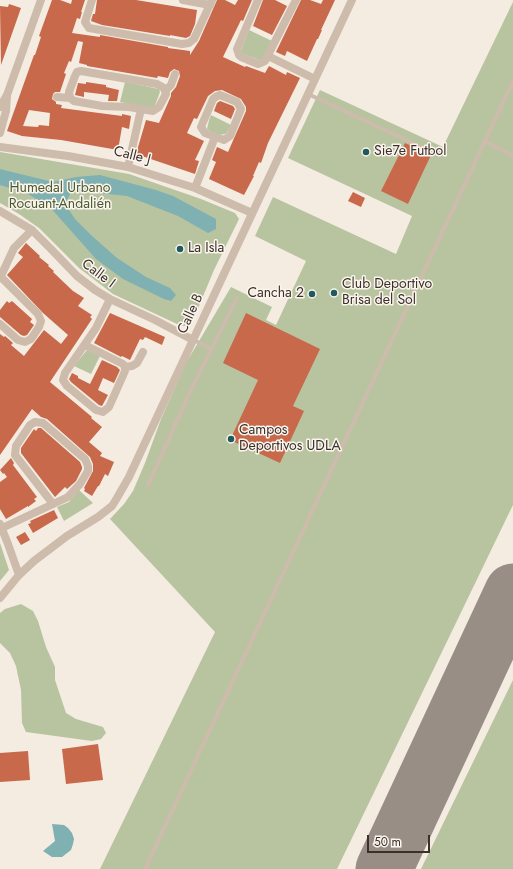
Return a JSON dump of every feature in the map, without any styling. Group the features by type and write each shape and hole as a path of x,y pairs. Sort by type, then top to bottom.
{"street":[{"path":"0,107 8,95 41,0"},
{"path":"92,0 86,19 86,24 89,28 182,44 190,43 194,39 211,2 183,0"},
{"path":"258,0 238,45 238,52 241,57 258,64 263,63 268,56 296,0"},
{"name":"Calle B","path":"0,598 19,575 45,552 112,506 129,477 352,0"},
{"path":"268,56 315,79"},
{"path":"57,97 70,98 74,101 102,106 153,111 157,109 165,97 165,91 157,84 81,71 77,72 74,76 69,92 70,98"},
{"path":"165,91 171,85 175,74"},
{"path":"0,133 8,106 8,95"},
{"path":"220,95 238,102 241,109 228,138 224,140 215,137 204,133 201,127 213,99 220,95"},
{"path":"128,167 141,109"},
{"path":"195,188 215,137"},
{"name":"Calle J","path":"0,147 75,157 128,167 195,188 252,213"},
{"name":"Calle I","path":"0,211 32,230 77,276 95,290 193,340"},
{"path":"0,324 18,340 25,342 31,339 39,327 41,321 38,314 0,277 14,248 32,230"},
{"path":"110,299 96,328 65,373 63,380 65,385 98,411 103,412 108,409 126,367"},
{"path":"85,345 123,364 126,367 137,363 143,352"},
{"path":"19,575 1,526 64,500 71,495 88,468 88,463 85,459 43,423 35,422 30,425 16,446 15,455 53,504"}],"lane":[{"path":"145,869 513,81"},
{"path":"308,94 434,153"},
{"path":"485,141 513,156"},
{"path":"148,485 192,388 237,298"},
{"path":"193,340 211,349"}],"green space":[{"path":"513,2 513,505 337,869 100,869 215,632 110,519 124,504 133,491 161,419 186,363 231,287 272,307 266,320 276,325 306,261 255,236 273,197 396,254 412,216 288,158 320,90 443,147"},
{"path":"249,30 272,41 262,61 241,53"},
{"path":"125,82 159,89 160,92 154,108 120,102"},
{"path":"211,115 231,125 226,134 217,135 207,129"},
{"path":"0,152 129,174 201,199 235,213 239,219 214,270 191,325 184,326 177,324 113,294 79,268 39,228 0,203"},
{"path":"87,350 100,356 91,374 74,366"},
{"path":"79,490 93,503 64,521 57,507 69,502"},
{"path":"0,543 9,570 0,581"},
{"path":"21,604 33,611 38,621 46,647 55,667 55,680 66,713 76,719 103,727 106,733 101,739 92,741 26,732 22,723 21,690 16,666 10,653 0,643 0,613 5,609"},
{"path":"513,680 513,869 421,869 512,682"}],"water":[{"name":"Humedal Urbano Rocuant-Andalién","path":"0,169 53,182 76,177 100,175 156,190 173,196 216,219 216,229 208,233 178,216 127,196 79,191 70,194 65,204 75,219 117,258 146,277 170,288 176,295 171,301 123,279 96,259 49,206 26,193 0,185"},
{"path":"52,824 64,825 72,833 74,839 71,850 62,857 52,857 43,851 55,841"}],"building":[{"path":"52,0 60,0 71,4 72,0 85,0 80,19 77,18 72,33 100,37 100,35 190,51 190,55 199,41 217,0 225,0 235,5 238,0 252,0 243,21 241,20 223,57 245,67 246,66 265,73 269,66 286,75 287,72 300,78 268,143 261,163 259,162 254,176 244,195 209,179 216,162 212,160 217,147 228,152 246,111 246,107 241,99 222,90 215,91 208,96 197,119 194,118 187,133 204,141 195,160 199,161 195,174 136,154 146,120 159,123 171,93 176,87 180,76 179,71 174,69 170,72 168,78 158,76 157,78 87,66 79,63 83,42 78,41 71,62 69,61 64,73 66,74 60,92 55,92 52,99 56,102 56,104 62,105 61,108 131,116 129,129 122,127 118,150 61,140 22,136 7,131 35,55 41,37 39,36","holes":["29,110 50,113 49,126 23,126"]},
{"path":"97,0 136,0 197,10 195,24 190,36 186,38 102,25 91,21 93,14 95,14"},
{"path":"263,0 275,0 287,6 272,35 253,26"},
{"path":"301,0 310,0 321,4 323,0 335,0 307,61 287,51 285,56 276,52"},
{"path":"9,4 21,8 1,65 0,6 8,7"},
{"path":"86,82 106,85 106,87 119,90 117,101 108,101 109,95 84,92 84,97 75,95 78,83 86,84"},
{"path":"220,101 233,106 235,109 231,119 214,111 217,103"},
{"path":"405,143 431,155 408,204 381,191"},
{"path":"353,192 365,198 361,207 348,201"},
{"path":"26,243 73,291 84,298 78,306 92,315 90,317 92,319 50,382 102,427 89,442 102,453 100,456 114,462 108,476 105,474 92,496 84,491 84,488 93,471 93,464 90,457 47,419 41,417 32,409 0,455 0,334 4,337 5,336 13,343 11,345 24,356 44,330 61,344 68,335 43,313 7,275 23,257 18,253"},
{"path":"7,301 9,303 12,301 32,319 30,322 34,325 27,335 21,335 0,317 0,310"},
{"path":"110,313 165,337 162,345 145,337 143,340 140,339 130,360 94,343"},
{"path":"246,313 320,349 293,406 304,411 280,463 230,440 258,380 223,363"},
{"path":"102,360 120,370 114,383 103,378 98,390 108,395 102,406 69,379 72,373 90,384"},
{"path":"38,428 41,428 80,462 82,467 76,481 67,489 65,487 55,497 21,453 21,448 34,429 36,431"},
{"path":"11,458 14,463 13,465 37,497 34,499 36,501 28,507 6,519 0,509 0,482 7,477 0,470"},
{"path":"54,510 58,518 33,533 28,524 31,523 30,521"},
{"path":"25,532 30,540 21,545 16,537"},
{"path":"98,744 103,780 66,784 62,749"},
{"path":"28,751 30,780 0,782 0,753"}],"runway":[{"path":"384,869 513,592"}],"place":[{"name":"Sie7e Futbol","path":"366,152"},
{"name":"La Isla","path":"180,249"},
{"name":"Club Deportivo Brisa del Sol","path":"334,293"},
{"name":"Cancha 2","path":"312,294"},
{"name":"Campos Deportivos UDLA","path":"231,439"}]}
